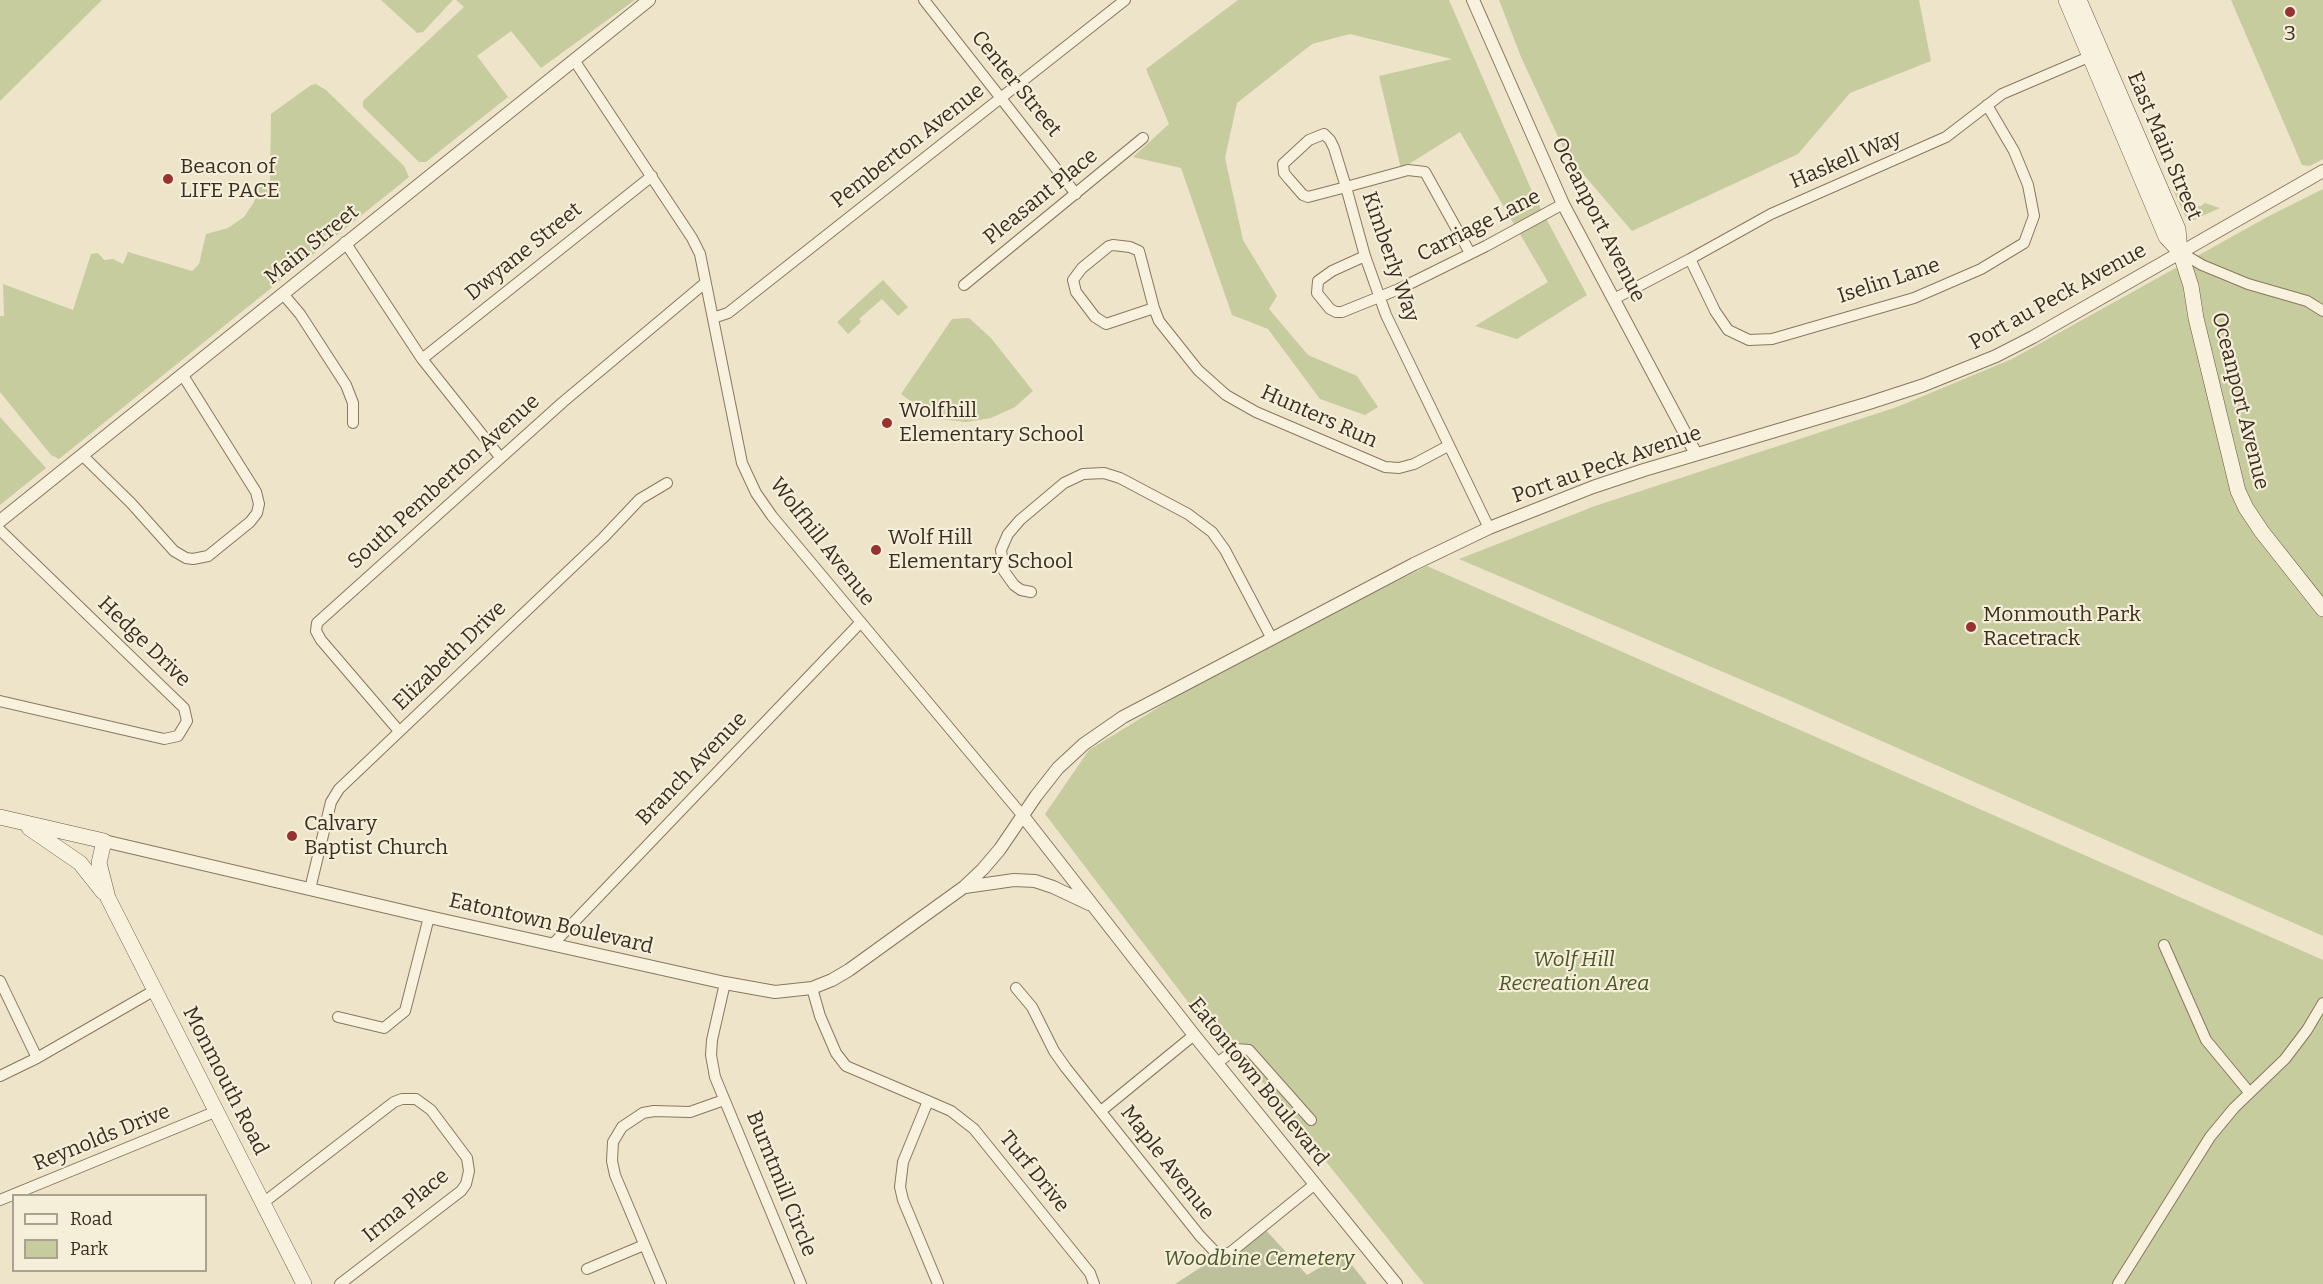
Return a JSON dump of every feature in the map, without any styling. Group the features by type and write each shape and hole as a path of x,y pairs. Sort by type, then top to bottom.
{"main road":[{"name":"East Main Street","path":"2066,0 2166,237 2180,252"},
{"name":"East Main Street","path":"2079,0 2178,230 2180,252"},
{"name":"Oceanport Avenue","path":"2180,252 2191,286 2196,318 2238,491 2262,532 2323,609"},
{"path":"0,817 104,841"},
{"name":"Monmouth Road","path":"21,823 80,864 108,898"},
{"path":"80,864 86,837"},
{"name":"Monmouth Road","path":"104,841 99,864 108,898 304,1284"}],"street":[{"name":"Main Street","path":"0,521 649,0"},
{"name":"Center Street","path":"924,0 1076,194"},
{"name":"Pemberton Avenue","path":"713,318 728,313 1125,0"},
{"name":"Oceanport Avenue","path":"1473,0 1563,204 1696,454"},
{"name":"Haskell Way","path":"1614,299 1771,214 1946,137 2002,94 2091,56"},
{"name":"Wolfhill Avenue","path":"574,60 696,245 702,263 735,434 746,474 756,493 772,516 1023,816 1074,880 1090,904"},
{"name":"Iselin Lane","path":"1690,259 1715,311 1728,330 1749,340 1772,339 1914,298 1981,269 2024,243 2034,216 2028,184 2014,151 1987,105"},
{"path":"1317,135 1327,135 1334,148 1346,187 1308,197 1303,195 1289,179 1284,172 1283,164 1309,140 1317,135"},
{"name":"Pleasant Place","path":"964,285 1143,138"},
{"name":"Kimberly Way","path":"1470,253 1425,172 1417,169 1346,187 1365,256 1380,297 1448,446 1489,528"},
{"name":"Port au Peck Avenue","path":"964,886 1000,849 1058,768 1097,734 1123,717 1414,564 1489,528 1593,487 1869,403 1961,371 2033,337 2323,171"},
{"name":"Dwyane Street","path":"422,359 651,176"},
{"name":"Carriage Lane","path":"1365,256 1326,274 1318,281 1317,293 1323,302 1336,312 1380,297 1563,204"},
{"path":"345,242 422,359 501,458"},
{"path":"1109,246 1135,249 1142,258 1154,308 1106,324 1095,317 1076,292 1073,280 1082,268 1109,246"},
{"path":"2180,252 2202,265 2248,284 2323,309"},
{"name":"South Pemberton Avenue","path":"399,731 321,640 315,626 322,616 563,402 705,283"},
{"path":"283,294 300,314 346,385 353,403 353,423"},
{"name":"Hunters Run","path":"1154,308 1159,321 1186,356 1213,384 1242,405 1380,466 1399,468 1414,465 1448,446"},
{"path":"82,455 131,503 174,551 186,558 208,556 250,522 259,504 256,492 182,374"},
{"path":"1031,592 1021,590 1014,585 1004,571 1001,550 1008,534 1020,520 1064,483 1083,474 1104,473 1120,478 1188,514 1212,532 1225,550 1272,639"},
{"name":"Elizabeth Drive","path":"310,889 334,796 399,731 603,538 640,499 667,483"},
{"name":"Hedge Drive","path":"0,530 184,708 187,721 178,736 164,740 0,701"},
{"name":"Branch Avenue","path":"553,944 861,622"},
{"name":"Eatontown Boulevard","path":"104,841 429,917 725,983 776,992 812,988 832,980 964,886"},
{"path":"964,886 1014,880 1035,881 1090,904"},
{"name":"Eatontown Boulevard","path":"1090,904 1396,1284"},
{"path":"338,1017 384,1028 405,1011 429,917"},
{"path":"2164,945 2206,1040 2249,1092"},
{"path":"0,981 37,1058"},
{"name":"Burntmill Circle","path":"725,983 712,1040 711,1055 715,1077 801,1284"},
{"name":"Turf Drive","path":"812,988 820,1016 840,1060 854,1070 951,1111 974,1129 1090,1274 1094,1284"},
{"path":"1016,988 1032,1006 1054,1051 1101,1111 1194,1035"},
{"path":"0,1076 37,1058 155,990"},
{"path":"2118,1284 2210,1137 2249,1092 2285,1059 2307,1030 2323,1003"},
{"path":"1217,1064 1236,1049 1249,1050 1311,1120"},
{"name":"Irma Place","path":"263,1203 394,1102 402,1099 416,1100 431,1110 467,1158 470,1171 466,1184 340,1284"},
{"name":"Burntmill Circle","path":"661,1284 613,1169 612,1151 616,1134 627,1122 643,1113 690,1112 724,1100"},
{"path":"928,1101 903,1162 900,1187 903,1200 939,1284"},
{"name":"Reynolds Drive","path":"15,1194 217,1111"},
{"name":"Maple Avenue","path":"1101,1111 1200,1236 1218,1255 1230,1252 1315,1184"},
{"path":"587,1269 644,1245"}],"green space":[{"path":"0,0 102,0 0,101"},
{"path":"381,0 453,0 423,32 417,33"},
{"path":"456,0 635,0 541,68 511,31 477,56 508,97 426,162 419,162 363,107 363,101 464,7"},
{"path":"1238,0 1449,0 1534,196 1587,295 1517,339 1475,326 1548,282 1460,132 1401,169 1379,76 1452,59 1350,34 1312,44 1237,103 1225,158 1243,240 1277,296 1269,309 1308,355 1357,376 1378,407 1365,415 1320,399 1268,329 1232,315 1181,168 1133,157 1169,124 1146,69"},
{"path":"1499,0 1919,0 1931,61 1850,93 1798,154 1632,231 1566,154 1521,57"},
{"path":"2231,0 2323,0 2323,159 2310,166 2302,165"},
{"path":"316,84 326,90 404,166 409,177 59,459 51,455 0,392 0,316 4,316 3,284 73,310 91,254 98,253 104,260 113,259 123,264 128,252 192,271 199,264 206,234 228,228 244,217 254,202 259,187 270,185 271,114 311,85"},
{"name":"Monmouth Park Racetrack","path":"2323,189 2323,936 1791,701 1459,559 1595,506 1897,407 2012,359 2269,216"},
{"path":"2173,190 2188,196 2193,206 2187,220"},
{"path":"2205,203 2220,208 2189,222 2195,207"},
{"path":"883,280 908,307 898,316 882,299 859,319 861,322 848,334 837,322"},
{"path":"969,318 991,338 1033,391 1015,407 991,418 966,422 940,419 901,394 952,319"},
{"path":"0,417 46,468 0,505"},
{"name":"Wolf Hill Recreation Area","path":"1427,566 2323,960 2323,1284 1424,1284 1236,1049 1220,1044 1045,814 1089,750 1221,669"},
{"name":"Woodbine Cemetery","path":"1263,1227 1307,1275 1343,1254 1367,1284 1175,1284"}],"place":[{"name":"3","path":"2290,12"},
{"name":"Beacon of LIFE PACE","path":"168,179"},
{"name":"Wolfhill Elementary School","path":"887,423"},
{"name":"Wolf Hill Elementary School","path":"876,550"},
{"name":"Monmouth Park Racetrack","path":"1971,627"},
{"name":"Calvary Baptist Church","path":"292,836"}]}
